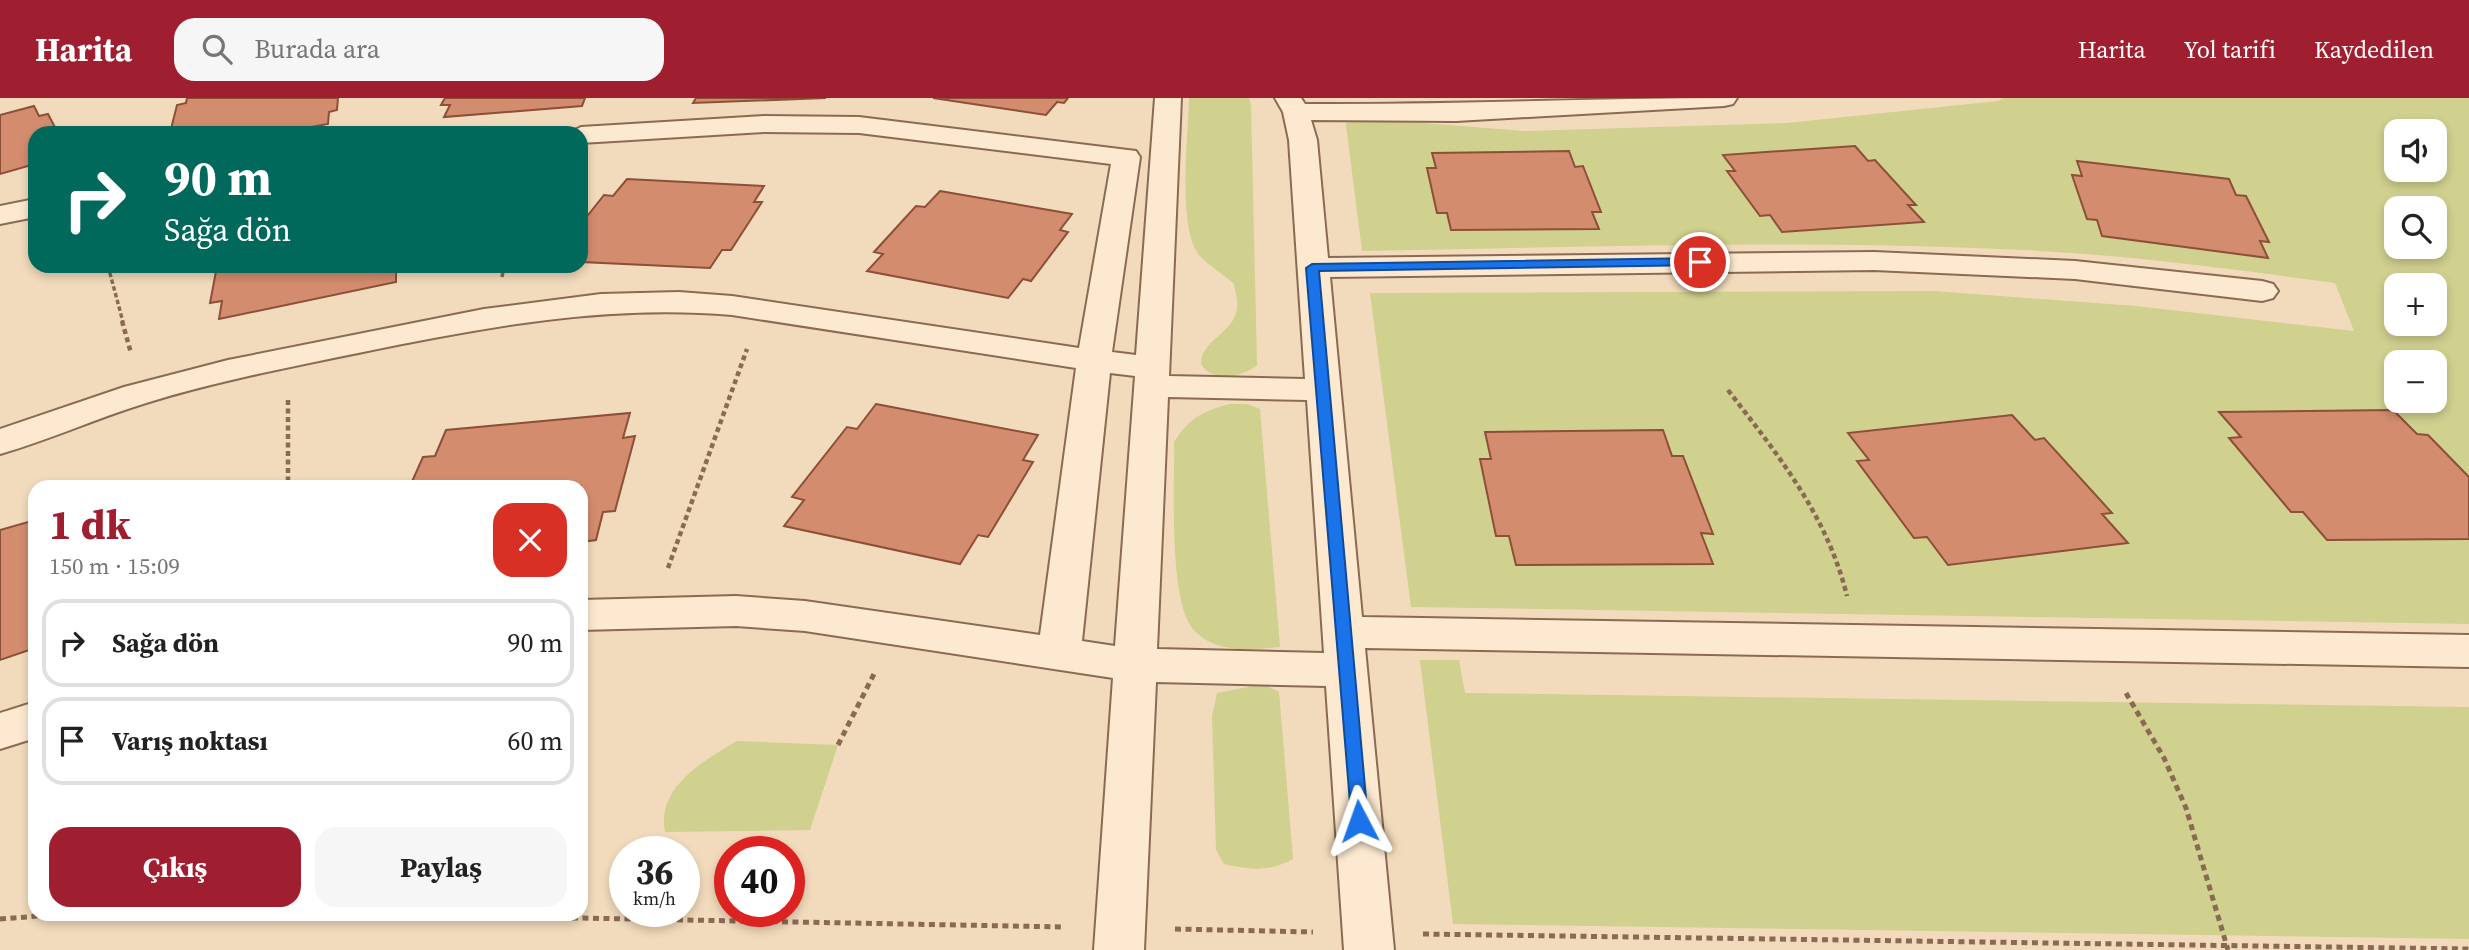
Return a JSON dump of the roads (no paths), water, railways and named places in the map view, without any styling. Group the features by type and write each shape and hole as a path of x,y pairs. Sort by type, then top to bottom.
{"street":[{"path":"1120,939 1168,98"},
{"path":"1368,941 1346,651 1321,390 1303,140 1292,105 1456,113 1724,98"},
{"path":"588,135 764,124 859,125 1126,157 1094,361 1059,654"},
{"path":"0,215 28,209"},
{"path":"1312,268 1874,261 2075,270 2262,291"},
{"path":"0,442 76,411 141,391 288,358 482,318 648,301 761,309 1038,355 1094,361 1152,376 1321,390"},
{"path":"588,615 736,611 806,616 1136,665 1346,651 1846,640 2469,651"},
{"path":"0,731 28,722"}]}
